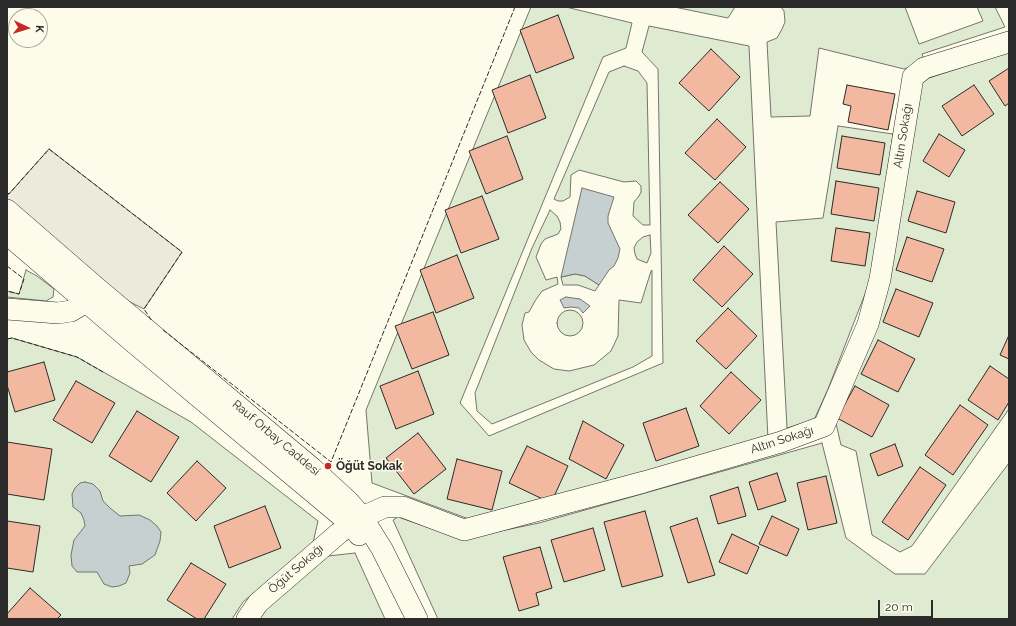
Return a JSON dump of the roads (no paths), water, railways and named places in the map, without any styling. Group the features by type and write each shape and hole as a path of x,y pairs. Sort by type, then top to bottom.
{"street":[{"name":"Altın Sokağı","path":"357,521 385,507 403,507 464,530 644,482 781,442 824,426 868,324 880,279 913,77 924,68 1009,42"},
{"path":"7,210 92,295"},
{"path":"7,234 92,295"},
{"name":"Rauf Orbay Caddesi","path":"92,295 357,521 382,549 417,619"},
{"path":"7,309 58,313 71,311 92,295"},
{"name":"Rauf Orbay Caddesi","path":"357,521 402,619"},
{"name":"Öğüt Sokağı","path":"247,619 258,602 339,533 357,521"}],"place":[{"name":"Öğüt Sokak","path":"328,466"}]}
